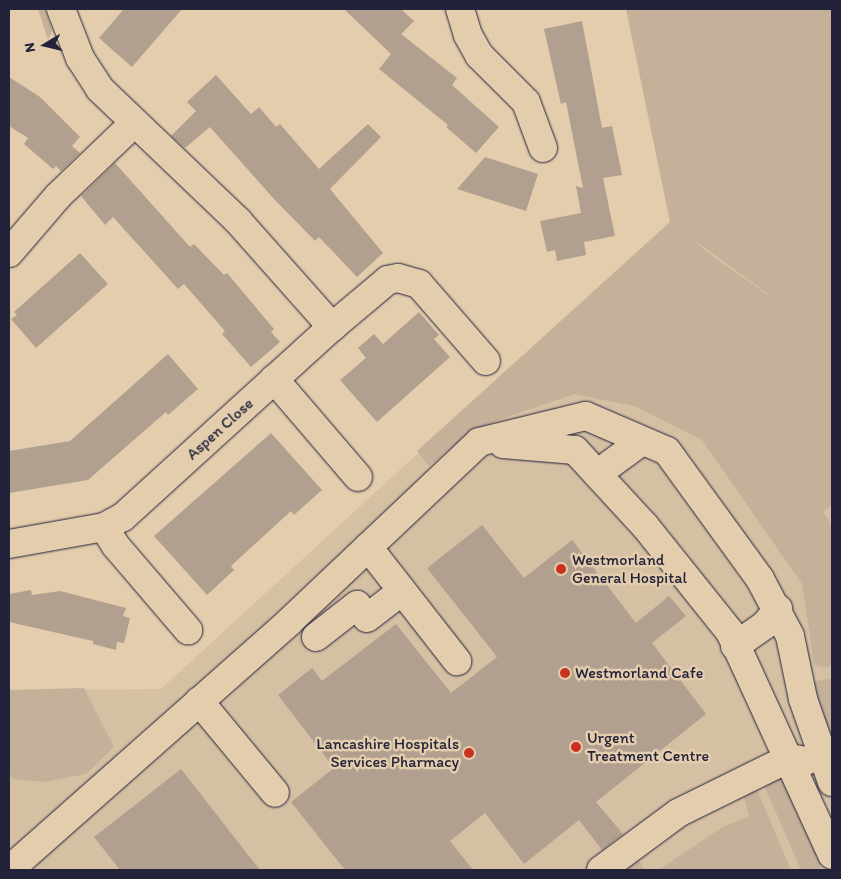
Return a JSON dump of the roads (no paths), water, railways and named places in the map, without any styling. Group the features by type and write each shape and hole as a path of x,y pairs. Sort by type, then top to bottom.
{"street":[{"path":"61,9 80,58 100,89 238,221 332,327"},
{"path":"460,9 468,35 479,56 526,102 543,148"},
{"path":"9,253 58,196 134,123"},
{"name":"Aspen Close","path":"9,544 104,528 123,517 332,327 388,280 398,278 419,284 486,361"},
{"path":"274,379 358,477"},
{"path":"9,870 199,701 368,547 479,442 586,416 667,451 760,579 778,609 790,636 803,699 830,770"},
{"path":"597,474 642,440"},
{"path":"479,442 575,450 645,526 730,632 735,646 790,758 832,855"},
{"path":"104,528 116,546 188,630"},
{"path":"368,547 457,661"},
{"path":"316,637 357,605 367,618 402,591"},
{"path":"735,646 765,625 778,609"},
{"path":"199,701 275,793"},
{"path":"601,870 678,813 790,758 830,770"}],"place":[{"name":"Westmorland General Hospital","path":"561,569"},
{"name":"Westmorland Cafe","path":"565,673"},
{"name":"Urgent Treatment Centre","path":"576,747"},
{"name":"Lancashire Hospitals Services Pharmacy","path":"469,753"}]}
